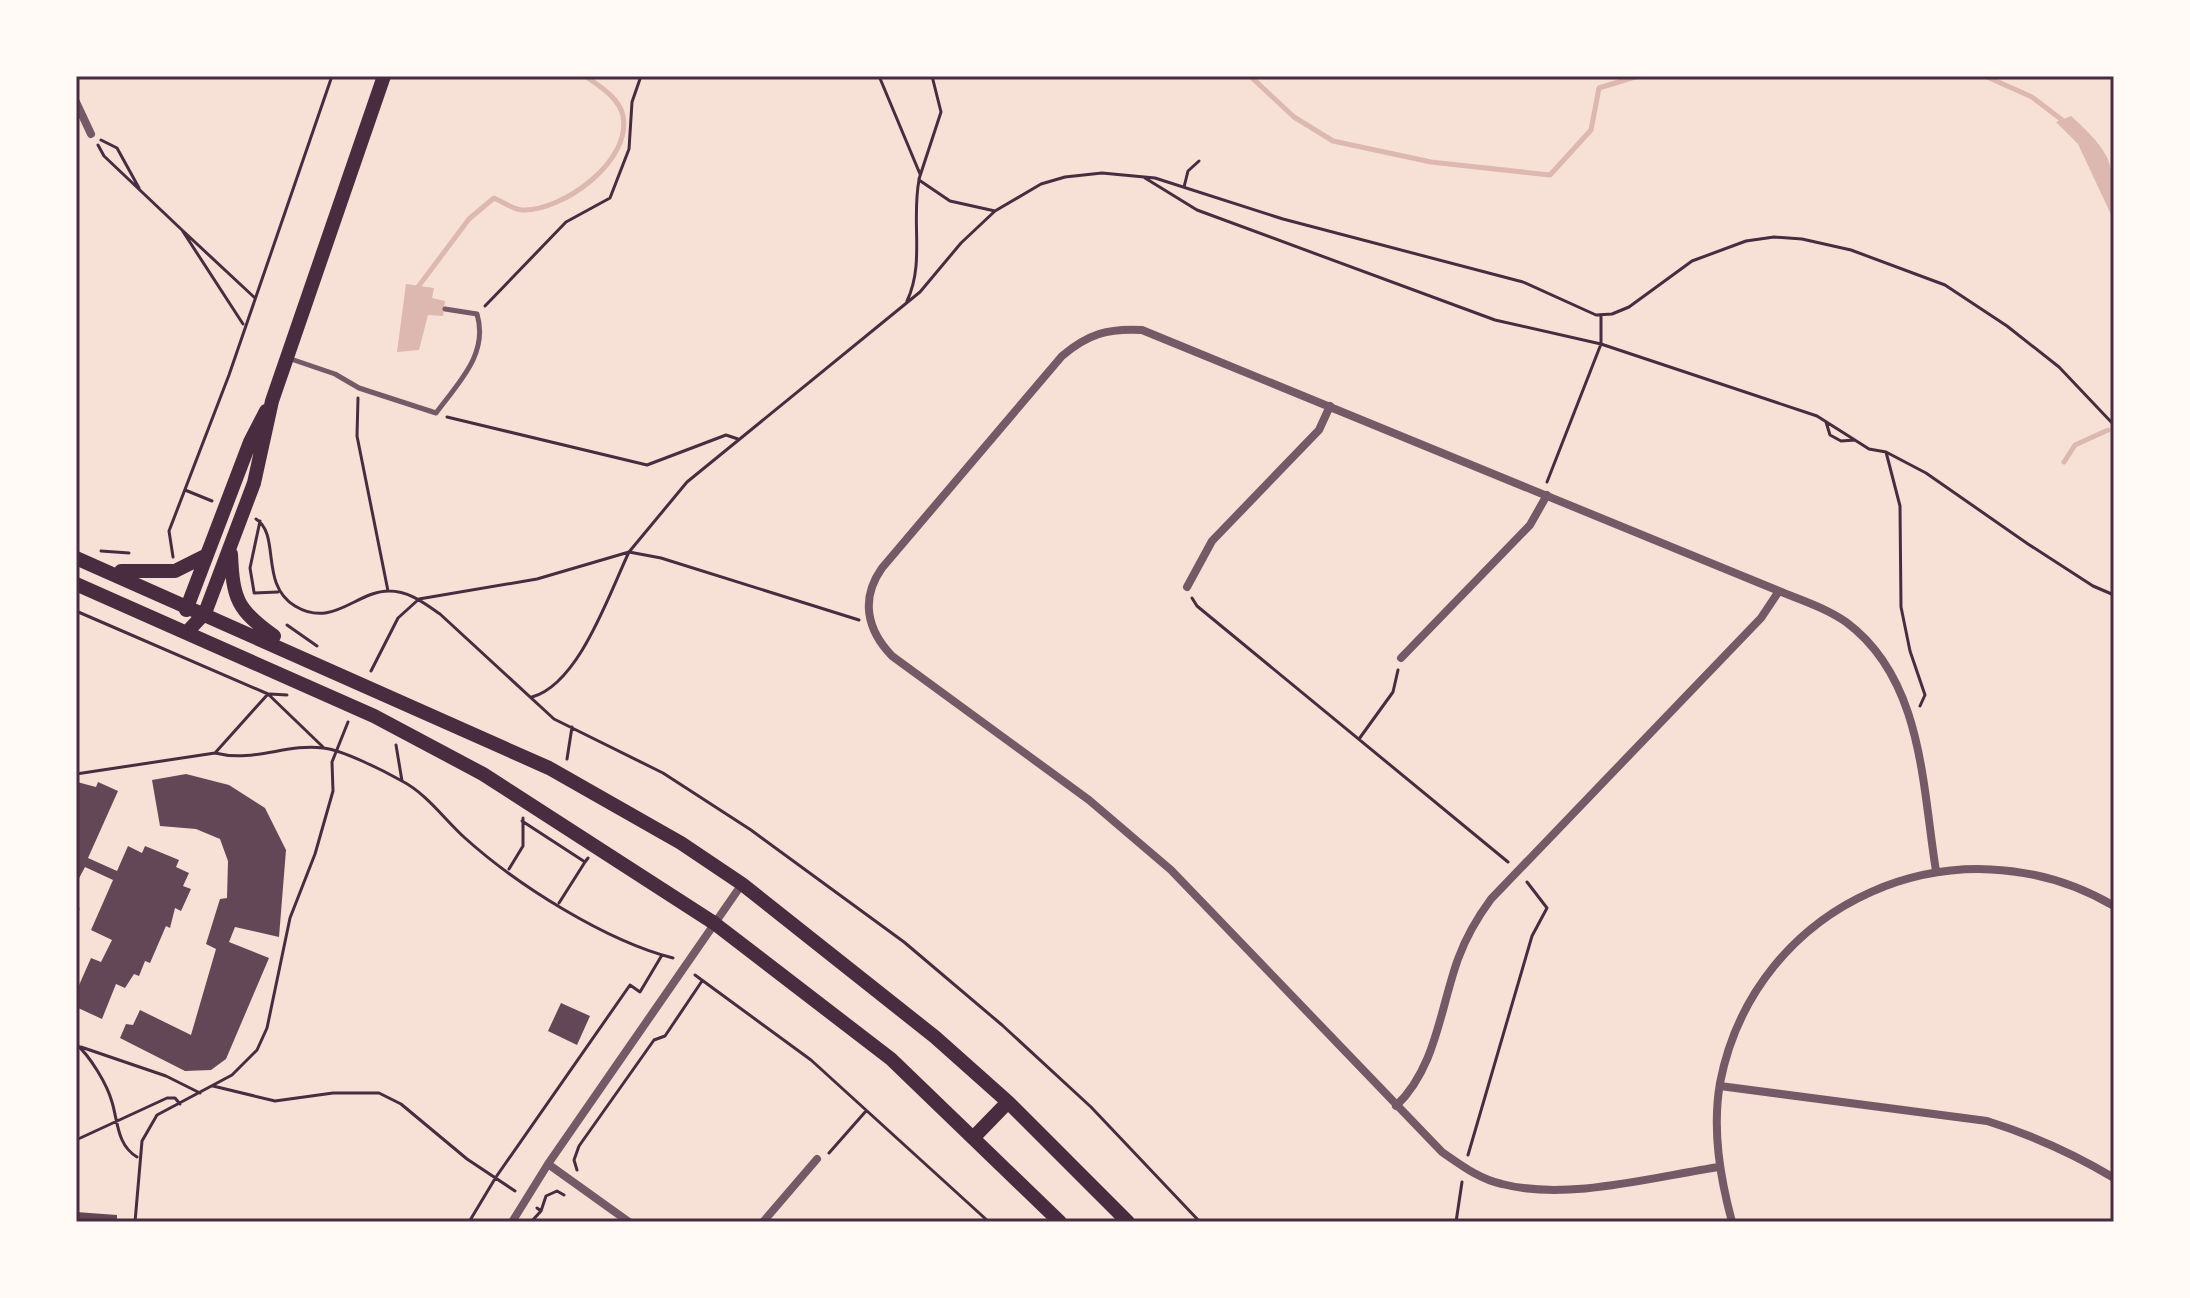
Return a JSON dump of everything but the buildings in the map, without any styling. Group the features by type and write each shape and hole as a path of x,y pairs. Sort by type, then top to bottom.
{"main road":[{"path":"187,632 205,613 254,483 272,401 384,76"},
{"path":"187,632 186,604 250,442 272,401"},
{"path":"231,546 232,586 236,600 248,618 344,677"},
{"path":"110,571 175,571 205,556"},
{"path":"76,558 186,604 564,776 625,808 742,884 863,977 1008,1102 1128,1222"},
{"path":"76,584 374,716 483,774 714,923 891,1059 1060,1222"},
{"path":"974,1137 1008,1102"}],"street":[{"path":"76,102 91,134"},
{"path":"1719,1167 1569,1189 1535,1190 1501,1184 1465,1168 1442,1152 1171,870 1089,800 892,656 879,642 871,623 869,594 882,568 1062,356 1093,334 1117,328 1142,330 1831,613 1874,647 1903,693 1913,728 1936,871"},
{"path":"1187,587 1212,541 1319,430 1330,406"},
{"path":"1401,658 1530,525 1544,494"},
{"path":"1396,1106 1412,1091 1424,1070 1472,925 1517,870 1761,618 1779,591"},
{"path":"1732,1222 1719,1167 1720,1086 1743,1015 1777,963 1800,937 1862,895 1936,871 1971,868 2032,874 2086,891 2114,906"},
{"path":"512,1222 548,1164 742,884"},
{"path":"1720,1086 1987,1121 2035,1138 2114,1178"},
{"path":"763,1222 817,1159"},
{"path":"548,1164 629,1222"}],"lane":[{"path":"287,357 335,374 359,388 436,413 479,352 481,329 477,314 445,309"}],"path":[{"path":"173,554 169,531 245,326 332,76"},
{"path":"477,314 566,222 610,198 629,149 632,102 641,76"},
{"path":"879,76 920,177 950,201 995,211"},
{"path":"905,305 918,270 914,213 920,177 941,112 932,76"},
{"path":"91,134 104,156 255,298"},
{"path":"91,134 117,148 139,188"},
{"path":"1184,187 1188,171 1199,161"},
{"path":"1142,176 1197,210 1246,225 1495,320 1601,344 1676,372 1785,403 1826,422 1869,449 1886,452 1926,473 2028,544 2114,595"},
{"path":"182,230 245,326"},
{"path":"1544,494 1601,344 1601,315"},
{"path":"359,388 357,436 388,591"},
{"path":"436,413 647,465 726,435 738,439"},
{"path":"1826,422 1830,435 1841,441 1855,440"},
{"path":"1886,452 1900,506 1903,542 1901,607 1910,651 1925,695 1913,728"},
{"path":"259,600 254,593 250,568 260,521 267,537 271,572 279,592 295,606 318,613 347,609 374,593 388,591 419,599 440,614 554,719 663,773 751,830 904,942 1002,1025 1091,1107 1200,1222"},
{"path":"100,551 142,554"},
{"path":"530,697 548,692 564,676 585,643 629,552 661,558 871,623"},
{"path":"1187,587 1197,606 1517,870 1547,908 1532,936 1465,1168 1456,1222"},
{"path":"254,593 279,592"},
{"path":"76,611 268,694 323,747 402,781 466,840 558,904 631,947 673,958"},
{"path":"282,621 327,654"},
{"path":"1359,739 1393,692 1401,658"},
{"path":"215,753 268,694"},
{"path":"393,739 402,781"},
{"path":"76,774 215,753 234,758 323,747"},
{"path":"135,1222 142,1141 157,1115 232,1075 257,1050 267,1028 290,918 315,854 333,791 332,762 336,752"},
{"path":"522,821 585,862"},
{"path":"558,904 588,857"},
{"path":"469,1222 630,985 640,992 662,955"},
{"path":"695,975 811,1060 989,1222"},
{"path":"577,1171 574,1160 579,1146 654,1040 665,1036 702,980"},
{"path":"78,1046 166,1076 200,1093"},
{"path":"78,1046 112,1100 115,1121 130,1153 139,1158"},
{"path":"213,1086 275,1101 333,1093 379,1093 401,1104 541,1211"},
{"path":"76,1140 167,1098 175,1098 180,1104"},
{"path":"817,1159 824,1158 866,1111"},
{"path":"531,1222 541,1211 546,1196 557,1191 564,1195"}],"shaded area":[{"path":"2071,116 2096,141 2109,162 2114,221 2078,144 2056,122"},
{"path":"406,284 434,288 432,298 445,301 443,316 428,315 419,350 397,352"}],"waterway":[{"path":"418,287 469,219 494,198 520,210 539,208 575,193 606,166 617,150 623,133 623,116 613,98 585,76"},
{"path":"1250,76 1294,117 1333,141 1431,162 1550,175 1591,130 1599,88 1638,76"},
{"path":"1985,76 2032,97 2066,123"},
{"path":"2064,462 2075,445 2108,430"}]}
